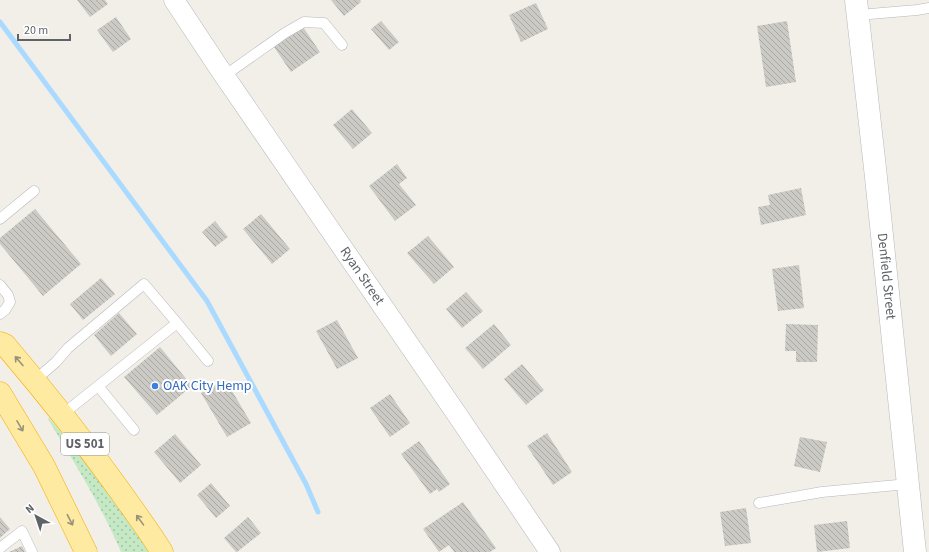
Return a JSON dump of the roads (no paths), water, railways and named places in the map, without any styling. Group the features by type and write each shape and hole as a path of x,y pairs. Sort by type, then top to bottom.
{"highway":[{"name":"US 501","path":"0,343 4,344 62,414 101,465 162,552"},
{"name":"US 501","path":"0,393 44,466 86,552"}],"street":[{"name":"Ryan Street","path":"174,0 224,76 550,552"},
{"name":"Denfield Street","path":"857,8 915,552"}],"lane":[{"path":"857,8 917,10 929,8"},
{"path":"224,76 285,33 304,22 324,23 342,45"},
{"path":"0,219 34,191"},
{"path":"35,380 56,362 68,348 144,284 208,360"},
{"path":"0,286 8,295 10,302 5,310 0,314"},
{"path":"62,414 177,323"},
{"path":"98,386 134,430"},
{"path":"759,503 822,492 908,484"},
{"path":"0,548 22,531 32,552"}],"waterway":[{"path":"0,22 207,301 306,484 318,512"}],"place":[{"name":"OAK City Hemp","path":"155,386"}]}
